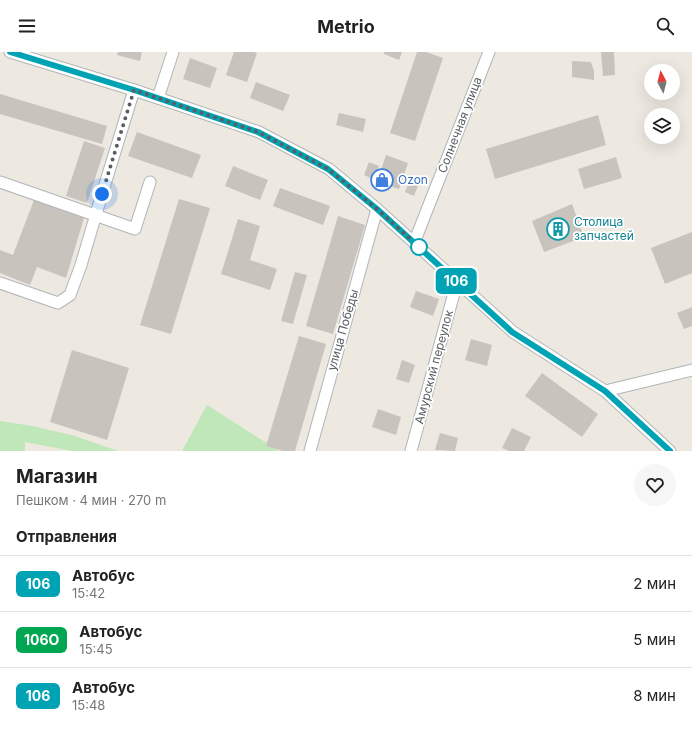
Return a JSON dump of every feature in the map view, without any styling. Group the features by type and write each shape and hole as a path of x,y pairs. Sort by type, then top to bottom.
{"street":[{"path":"10,52 134,90 258,132 328,169 377,209 512,332 605,391 670,451"},
{"path":"158,98 173,52"},
{"name":"Солнечная улица","path":"414,243 489,52"},
{"path":"0,283 58,303 70,295 81,265 134,90"},
{"path":"0,182 96,214 135,229 150,182"},
{"name":"улица Победы","path":"310,451 377,209"},
{"name":"Амурский переулок","path":"411,451 457,282"},
{"path":"605,391 692,370"}],"green space":[{"path":"207,405 279,451 182,451"},
{"path":"0,421 33,426 75,436 118,451 72,451 25,442 25,451 0,451"}],"building":[{"path":"118,52 142,52 140,61 117,55"},
{"path":"234,52 257,53 247,82 226,75"},
{"path":"384,52 402,52 399,60 384,54"},
{"path":"417,52 426,52 443,58 415,141 390,133"},
{"path":"601,52 614,52 615,75 603,76"},
{"path":"190,58 217,68 210,88 183,79"},
{"path":"572,61 591,62 594,71 594,80 572,77"},
{"path":"256,82 290,95 283,111 250,98"},
{"path":"0,94 107,126 102,144 0,114"},
{"path":"339,113 366,119 363,132 336,125"},
{"path":"598,115 606,145 495,179 486,149"},
{"path":"137,132 201,155 192,178 128,156"},
{"path":"84,141 105,148 87,203 66,196"},
{"path":"386,155 408,163 399,189 377,182"},
{"path":"616,157 622,178 584,189 578,169"},
{"path":"369,162 379,166 373,179 364,175"},
{"path":"233,166 268,180 260,200 225,186"},
{"path":"410,179 419,183 414,196 405,192"},
{"path":"280,188 330,206 323,225 273,206"},
{"path":"179,199 210,208 171,334 140,325"},
{"path":"34,200 84,218 66,278 37,267 30,285 0,273 0,250 13,255"},
{"name":"Столица запчастей","path":"572,204 584,237 544,252 532,221"},
{"path":"338,216 365,225 333,334 306,326"},
{"path":"238,219 260,226 250,260 277,269 270,290 221,274"},
{"path":"692,232 692,273 665,284 651,248"},
{"path":"295,272 307,275 293,324 281,321"},
{"path":"416,291 439,299 433,316 410,307"},
{"path":"692,307 692,326 684,329 677,313"},
{"path":"299,336 326,344 295,451 283,451 266,446"},
{"path":"471,339 492,345 487,366 465,360"},
{"path":"72,350 129,368 107,440 50,422"},
{"path":"402,360 415,365 409,383 396,379"},
{"path":"542,373 598,414 582,437 525,396"},
{"path":"378,409 401,417 396,435 372,427"},
{"path":"512,428 531,437 524,451 509,451 502,448"},
{"path":"440,433 458,438 455,451 435,450"}],"bus line":[{"name":"106","path":"10,52 134,90 258,132 328,169 377,209 512,332 605,391 670,451"}],"place":[{"name":"Ozon","path":"382,180"},
{"name":"Столица запчастей","path":"558,229"}],"route":[{"path":"102,194 134,90 258,132 328,169 377,209 419,247"}]}
